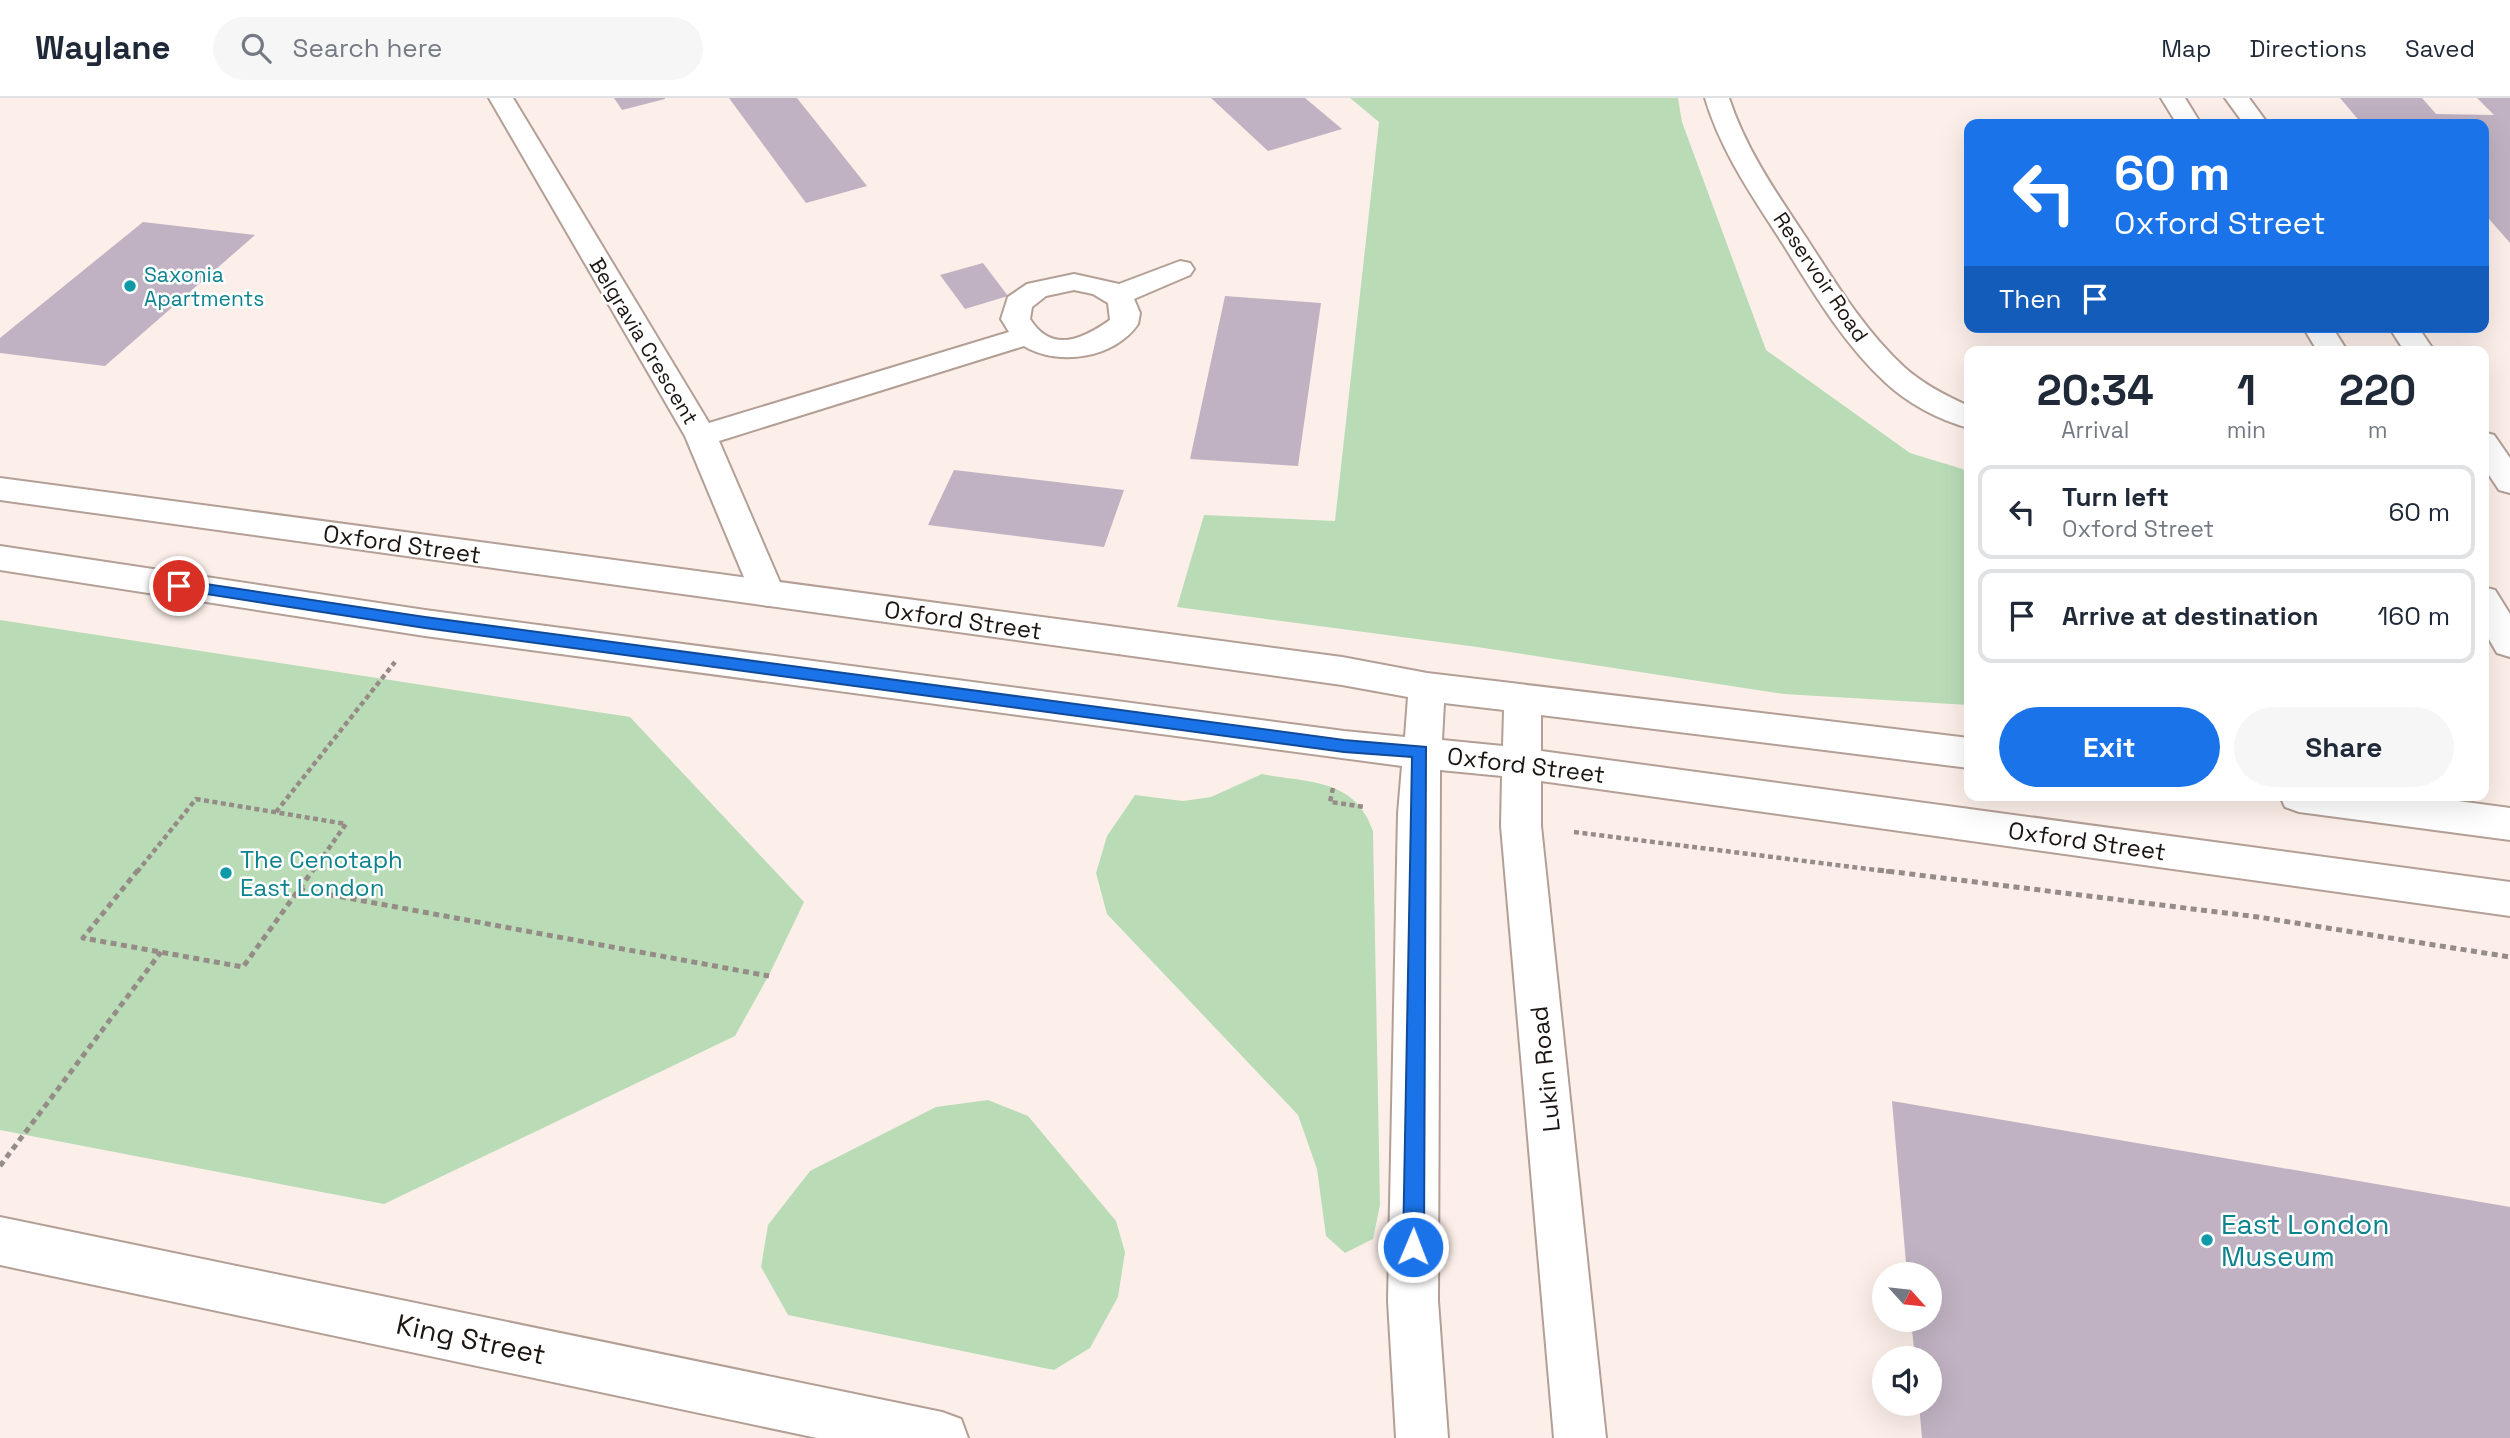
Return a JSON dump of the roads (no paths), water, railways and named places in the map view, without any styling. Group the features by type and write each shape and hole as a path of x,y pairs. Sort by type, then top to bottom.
{"main road":[{"name":"Belgravia Crescent","path":"501,98 701,436 768,594"},
{"name":"Reservoir Road","path":"1717,98 1724,125 1755,178 1832,299 1867,346 1897,376 1927,397 1964,416"},
{"path":"2173,98 2186,119"},
{"path":"2237,98 2252,119"},
{"path":"1118,296 1180,269"},
{"path":"1056,284 1091,284 1118,296 1125,304 1124,324 1102,341 1070,349 1052,348 1024,337 1016,328 1014,317 1017,307 1039,289 1056,284"},
{"path":"701,436 1024,337"},
{"name":"Oxford Street","path":"0,489 1342,671 1427,687 1964,753"},
{"name":"Oxford Street","path":"0,558 425,623 1344,746 1522,763 2510,899"},
{"path":"2489,609 2510,644"},
{"path":"1422,1438 1413,1301 1420,752 1427,687"},
{"name":"Lukin Road","path":"1523,699 1521,826 1580,1438"},
{"path":"2337,801 2510,824"},
{"name":"King Street","path":"0,1241 942,1438"}],"place":[{"name":"Saxonia Apartments","path":"130,286"},
{"name":"The Cenotaph East London","path":"226,873"},
{"name":"East London Museum","path":"2207,1240"}]}
